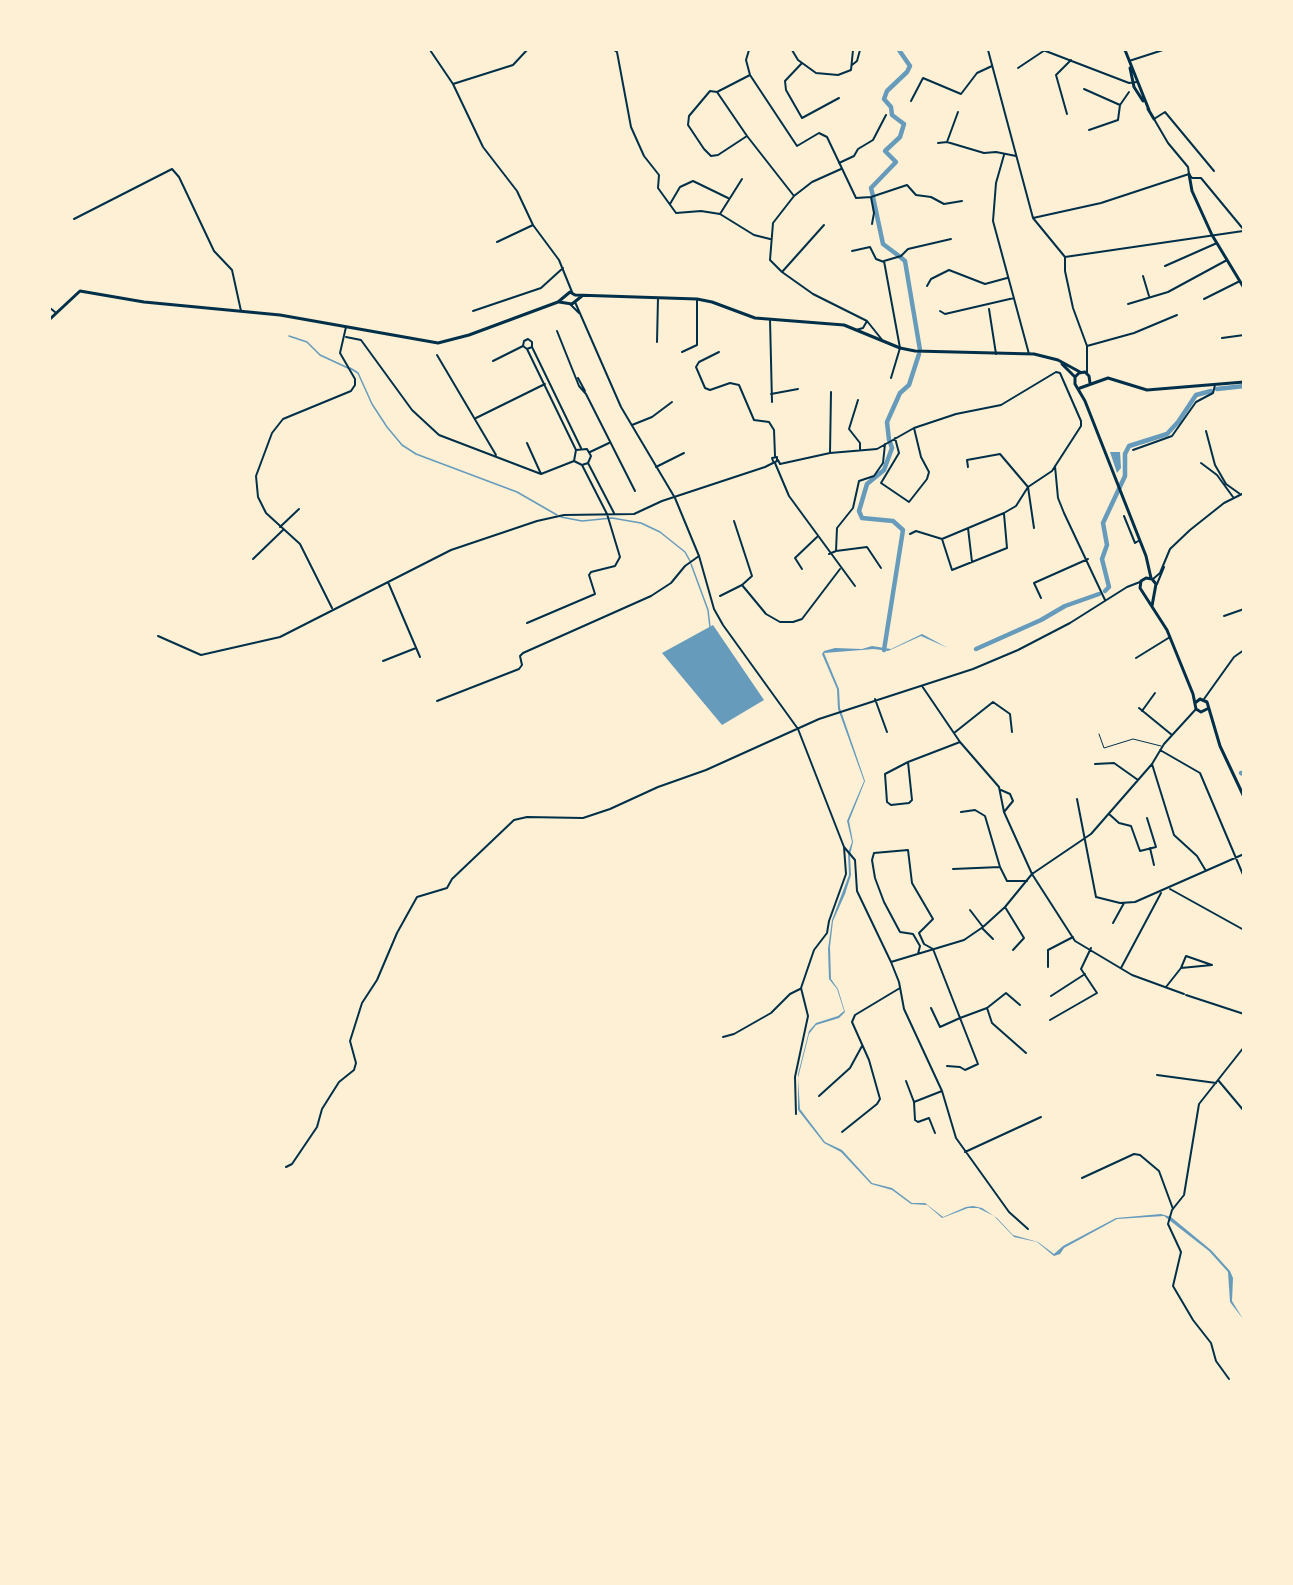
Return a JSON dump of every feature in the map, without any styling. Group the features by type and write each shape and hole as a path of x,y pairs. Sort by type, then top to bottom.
{"street":[{"path":"430,50 453,84 483,147 517,191 533,225 563,268 580,314 621,407 675,498 699,556 710,598 723,625 798,729 846,848 846,874 827,933 814,950 801,988 808,1016 795,1077 796,1114"},
{"path":"453,84 513,64 527,50"},
{"path":"614,50 617,52 631,127 644,156 659,175 658,188 676,213 701,211 720,214 754,235 771,239"},
{"path":"749,50 746,60 750,75 797,146 819,133 827,137 856,198 871,197 907,185 916,195 931,197 944,204 962,201"},
{"path":"792,50 802,63 816,73 838,75 851,70 857,62 860,50"},
{"path":"852,66 853,50"},
{"path":"988,50 1033,218 1065,257 1065,271 1072,304 1087,346 1090,383"},
{"path":"1018,68 1044,50 1133,83"},
{"path":"1125,50 1133,83 1168,143 1188,167 1192,190 1212,235 1244,288"},
{"path":"1129,61 1163,50"},
{"path":"1067,114 1056,75 1071,60"},
{"path":"802,63 785,81 786,90 802,118 839,98"},
{"path":"910,101 921,79 925,77 961,94 977,73 992,66"},
{"path":"747,136 718,155 711,156 688,125 689,117 710,91 717,92 750,75"},
{"path":"1089,130 1118,120 1120,105 1133,83"},
{"path":"1084,89 1120,105"},
{"path":"1129,92 1138,90"},
{"path":"717,92 747,136 794,196"},
{"path":"946,142 958,112"},
{"path":"1154,119 1165,112 1214,171"},
{"path":"839,163 854,156 858,149 873,141 886,115"},
{"path":"938,143 946,142 984,153 996,152 1016,156"},
{"path":"1004,155 996,183 993,221 1029,354"},
{"path":"74,219 172,169 179,177 214,251 232,270 241,311"},
{"path":"842,169 812,182 794,196 773,223 770,260 782,272 813,294 867,321 883,341"},
{"path":"1033,218 1101,203 1189,174"},
{"path":"1189,174 1192,178 1201,178 1244,230"},
{"path":"720,214 742,179"},
{"path":"670,204 680,187 693,181 728,198"},
{"path":"871,197 874,213 872,224"},
{"path":"497,242 533,225"},
{"path":"782,272 824,225"},
{"path":"1065,257 1244,230"},
{"path":"852,251 870,247 876,260 884,262 901,256 908,249 951,239"},
{"path":"1165,266 1217,243"},
{"path":"1128,304 1168,292 1227,260"},
{"path":"884,262 900,348 891,378"},
{"path":"473,311 541,288 563,268"},
{"path":"927,286 931,279 949,270 985,284 1007,278"},
{"path":"1143,276 1149,297"},
{"path":"1204,299 1240,281"},
{"path":"50,319 80,291 144,302 241,311 438,343 469,335 558,302 564,297 584,295 697,299 712,302 748,316 837,324 900,348 1029,354 1058,360 1099,380"},
{"path":"568,303 573,296"},
{"path":"564,297 580,314"},
{"path":"657,342 658,298"},
{"path":"940,311 945,314 1014,298"},
{"path":"682,352 697,345 697,299"},
{"path":"558,302 568,303"},
{"path":"50,308 55,312"},
{"path":"989,309 996,354"},
{"path":"1087,346 1134,333 1177,315"},
{"path":"770,319 772,402"},
{"path":"855,330 863,328 867,321"},
{"path":"332,608 300,544 266,513 258,497 256,476 259,462 272,433 283,419 351,391 355,385 355,379 340,353 346,327"},
{"path":"361,340 364,330"},
{"path":"557,332 579,386 586,394 635,491"},
{"path":"1222,338 1244,335"},
{"path":"345,337 361,340 412,410 428,427 451,440 496,455 541,474 574,461 582,465 607,514 620,557 615,566 591,572 589,575 595,594 527,623"},
{"path":"493,361 523,346 524,341 528,339 532,342 532,347 580,448 590,452 609,443"},
{"path":"523,346 527,349 545,384 576,450 574,461"},
{"path":"527,349 532,347"},
{"path":"719,352 697,365 696,370 705,388 710,390 730,383 739,385 754,420 770,422 774,430 775,461 789,496 829,554 855,586"},
{"path":"437,355 496,455"},
{"path":"1058,360 1075,377 1076,385 1085,401 1140,540 1155,588"},
{"path":"1075,377 1089,364"},
{"path":"775,461 780,464 830,453 877,449 914,428 956,414 1001,405 1056,372 1060,373 1080,413 1081,426 1055,466 1028,487 1024,497 1004,513 942,539 916,531 910,534"},
{"path":"1085,401 1086,387 1090,383 1108,378 1147,390 1244,382"},
{"path":"476,418 545,384"},
{"path":"1069,387 1076,385 1086,387"},
{"path":"1133,450 1172,436 1196,402 1213,393 1215,385"},
{"path":"771,394 798,389"},
{"path":"830,453 831,392"},
{"path":"858,400 849,429 860,443 860,450"},
{"path":"632,425 652,417 672,402"},
{"path":"895,437 899,453 881,483 909,502 927,479 929,472 921,457 914,428"},
{"path":"1206,430 1215,465 1226,484 1242,493"},
{"path":"527,443 541,474"},
{"path":"836,551 837,528 853,508 859,481 874,476 884,463 885,444"},
{"path":"576,450 580,448"},
{"path":"590,452 588,463 614,513"},
{"path":"656,467 684,453"},
{"path":"968,466 967,460 1000,454 1028,487 1034,528"},
{"path":"158,636 201,655 280,636 451,550 537,521 564,515 634,514 765,467 775,461"},
{"path":"582,465 588,463"},
{"path":"1201,463 1216,475 1233,497"},
{"path":"1055,466 1061,505 1088,559 1105,600"},
{"path":"286,1167 292,1164 317,1127 322,1109 339,1082 354,1070 357,1063 350,1041 362,1003 377,980 397,933 417,897 447,888 452,879 514,820 527,817 583,818 610,809 842,710 922,686 1018,650 1105,600 1160,573 1165,558 1176,543 1209,513 1242,493"},
{"path":"253,559 299,509"},
{"path":"942,539 952,570 1007,548 1004,513"},
{"path":"1124,516 1135,543 1140,540"},
{"path":"720,596 742,585 752,576 734,521"},
{"path":"968,528 972,562"},
{"path":"802,569 795,558 817,537"},
{"path":"829,554 867,547 881,568"},
{"path":"436,701 516,671 522,667 520,656 524,653 651,596 671,583 685,566 699,556"},
{"path":"1041,598 1034,583 1088,559"},
{"path":"1152,606 1155,588 1163,574 1163,565"},
{"path":"742,585 766,614 780,622 793,622 802,619 840,569"},
{"path":"1146,578 1148,569"},
{"path":"388,582 420,657"},
{"path":"1140,582 1143,592 1170,637 1195,703 1210,721 1244,797"},
{"path":"1132,586 1143,592 1155,588"},
{"path":"1224,616 1244,609"},
{"path":"1136,658 1170,637"},
{"path":"383,661 416,648"},
{"path":"1195,703 1202,699 1234,657 1244,650"},
{"path":"922,686 960,742 1001,790 1010,794 1013,801 1004,812"},
{"path":"1155,693 1141,709 1173,735"},
{"path":"1193,694 1202,699"},
{"path":"875,699 887,732"},
{"path":"1201,710 1202,699"},
{"path":"954,733 993,702 1010,714 1012,732"},
{"path":"891,962 964,940 983,927 1005,907 1032,874 1085,838 1138,781 1163,746 1192,715 1201,710"},
{"path":"908,762 912,800 909,803 891,805 887,802 885,774 908,762 960,742"},
{"path":"1160,750 1200,773 1244,877"},
{"path":"1095,764 1114,764 1138,781"},
{"path":"1152,764 1174,835 1197,856 1206,871"},
{"path":"1001,790 1004,812 1032,874 1073,937 1121,968 1185,995 1244,1014"},
{"path":"1077,799 1096,897 1124,903 1135,902 1161,893 1244,854"},
{"path":"961,812 975,810 985,816 1000,867 1007,881 1027,881"},
{"path":"1109,814 1119,823 1131,826 1140,851 1156,847 1147,818"},
{"path":"846,848 855,860 857,891 891,962 904,1009 942,1091 956,1138 989,1180 1009,1212 1028,1229"},
{"path":"1150,849 1154,866"},
{"path":"908,850 912,883 933,920 919,933 900,932 893,921 875,878 872,860 874,853 908,850"},
{"path":"953,869 1000,867"},
{"path":"1170,889 1244,930"},
{"path":"1121,968 1161,893"},
{"path":"1113,923 1124,903"},
{"path":"1005,907 1024,938 1013,950"},
{"path":"970,910 993,939"},
{"path":"919,933 924,944 933,949 978,1064 965,1070 960,1067 947,1066"},
{"path":"913,934 920,946 918,954"},
{"path":"1048,967 1048,950 1073,937"},
{"path":"1050,1020 1097,993 1081,969 1091,948"},
{"path":"1166,987 1181,968 1186,956 1212,965 1181,968"},
{"path":"1051,996 1085,974"},
{"path":"723,1037 734,1034 771,1013 790,994 801,988"},
{"path":"842,1132 878,1104 880,1099 869,1060 852,1022 855,1015 900,988"},
{"path":"931,1008 940,1027 987,1008 1006,993 1020,1005"},
{"path":"987,1008 992,1023 1026,1053"},
{"path":"819,1096 850,1068 862,1046"},
{"path":"1229,1379 1216,1361 1211,1343 1193,1320 1173,1286 1181,1259 1169,1220 1173,1209 1184,1195 1200,1104 1244,1047"},
{"path":"1157,1075 1217,1082 1244,1111"},
{"path":"906,1081 914,1102 915,1120 918,1122 929,1118 935,1133"},
{"path":"914,1102 942,1091"},
{"path":"965,1152 1041,1117"},
{"path":"1082,1178 1134,1154 1140,1155 1160,1171 1173,1209"}],"lane":[{"path":"1099,734 1104,747 1133,739 1163,746"}],"water":[{"path":"1110,452 1120,452 1121,468 1117,473"},
{"path":"713,625 764,700 722,725 662,653"},
{"path":"922,634 948,648 921,636 888,651 874,649 824,653 839,689 840,708 865,781 849,821 853,842 850,855 851,875 833,921 830,947 831,979 838,989 845,1012 839,1018 816,1025 809,1034 798,1078 809,1031 816,1023 838,1016 844,1011 837,989 829,979 828,949 832,920 849,875 848,853 852,842 847,821 864,781 838,709 837,689 822,654 824,651 835,648 862,649 872,646 891,649"},
{"path":"798,1078 800,1109 825,1142 842,1150 872,1183 892,1188 912,1203 925,1203 943,1217 973,1206 982,1208 994,1216 978,1208 968,1208 942,1218 927,1205 911,1204 892,1190 871,1184 841,1152 824,1143 798,1110"},
{"path":"1161,1214 1171,1217 1211,1250 1230,1271 1233,1278 1232,1301 1243,1319 1230,1302 1228,1272 1209,1251 1164,1216 1117,1219 1064,1248 1060,1254 1054,1256 1037,1242 1014,1237 994,1216 1013,1235 1038,1242 1054,1254 1063,1246 1116,1218"}],"waterway":[{"path":"873,196 871,188 896,162 885,151 900,137 904,124 892,115 891,107 884,99 887,91 907,72 910,66 899,50"},
{"path":"873,197 883,244 899,256"},
{"path":"899,256 905,261 920,350"},
{"path":"289,336 307,342 320,355 348,368"},
{"path":"889,440 887,422 900,393 909,385 919,354"},
{"path":"350,368 358,373 372,404 402,445 416,454 517,492 557,515"},
{"path":"1217,389 1244,386"},
{"path":"1105,591 1109,587 1102,559 1107,545 1103,523 1125,476 1125,454 1129,446 1167,434 1196,395 1211,391"},
{"path":"884,650 903,530 893,521 862,518 859,511 867,484 884,470 892,448 890,442"},
{"path":"561,517 582,521 612,518 641,523 660,532 685,552 690,561"},
{"path":"691,564 708,610 710,627"},
{"path":"976,649 1041,620 1065,606 1099,594"}]}
